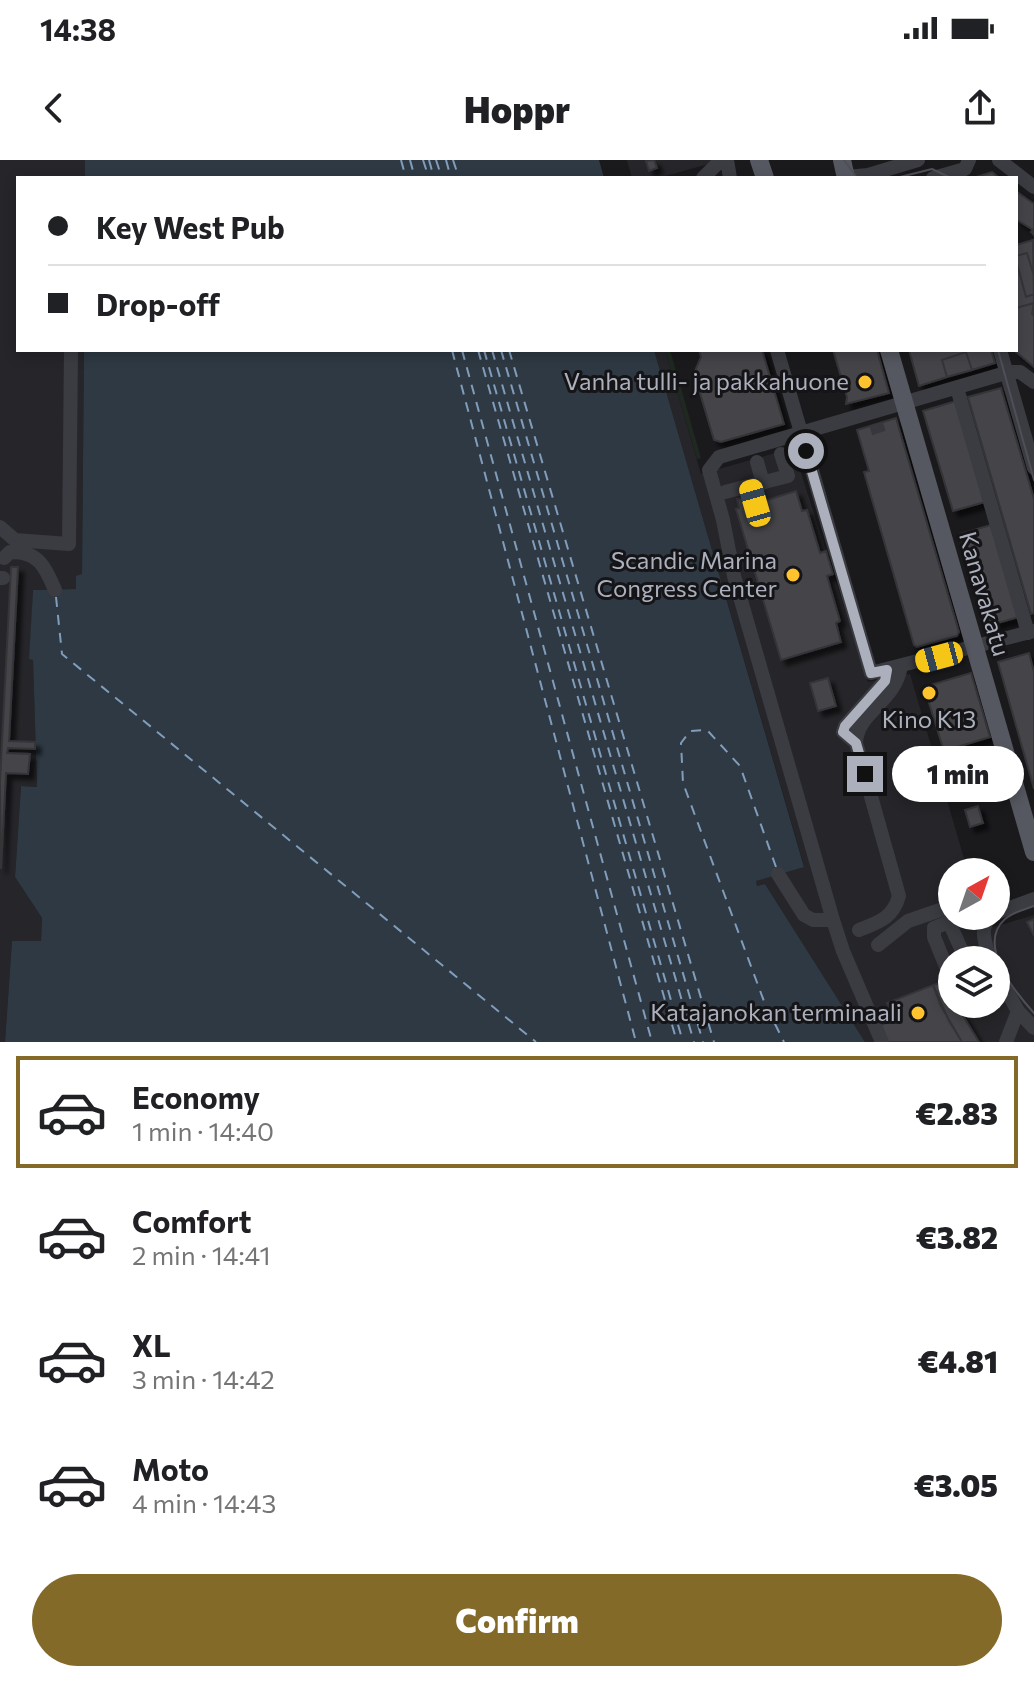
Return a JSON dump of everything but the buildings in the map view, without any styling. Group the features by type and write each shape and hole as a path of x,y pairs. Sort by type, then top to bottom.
{"main road":[{"name":"Kanavakatu","path":"890,352 1034,852"}],"street":[{"path":"705,176 724,160"},
{"path":"845,172 868,175 918,160"},
{"path":"950,170 965,169 969,160"},
{"path":"999,160 1034,187"},
{"path":"0,527 15,540 69,544 71,352"},
{"path":"778,352 871,673 1031,632 957,388"},
{"path":"1001,352 1034,468"},
{"path":"882,1042 833,920 731,566 723,520 709,470 719,457 801,433 874,418 903,403 957,388 971,377 1016,371 1030,379"},
{"path":"781,454 788,476"},
{"path":"755,503 757,462"},
{"path":"725,492 788,476 797,480 813,475"},
{"path":"4,558 10,552 35,556 45,564 55,590"},
{"path":"859,930 895,910 899,896 856,743 843,732 894,668"},
{"path":"778,874 804,915 813,920 833,920"},
{"path":"1010,908 1034,899"},
{"path":"878,945 908,921 938,916"},
{"path":"938,924 933,931 939,946"},
{"path":"1010,1002 1034,1028"},
{"path":"1006,1042 1018,1011"}],"shaded area":[{"path":"0,160 85,160 85,176 16,176 16,352 84,352 82,574 76,589 33,590 30,659 33,659 37,787 21,786 15,877 42,918 41,942 12,941 5,1042 0,1042"},
{"path":"85,160 599,160 603,176 85,176"},
{"path":"627,160 723,160 665,176 631,176"},
{"path":"84,352 655,352 804,867 756,881 757,886 765,884 865,1042 5,1042 12,941 41,941 42,918 15,877 21,786 37,787 33,660 29,659 33,590 76,589 76,576 82,574"},
{"name":"Katajanokan terminaali","path":"655,352 666,352 701,474 793,448 868,682 910,674 964,858 938,858 938,930 1010,930 1010,922 1034,915 1034,1042 865,1042 765,884 757,886 755,881 804,866"},
{"path":"666,352 671,352 701,458 697,459"}],"ferry route":[{"path":"401,160 405,176"},
{"path":"410,160 414,176"},
{"path":"423,160 428,176"},
{"path":"429,160 433,176"},
{"path":"436,160 441,176"},
{"path":"446,160 450,176"},
{"path":"453,160 458,176"},
{"path":"453,352 636,1042"},
{"path":"463,352 652,1042"},
{"path":"479,352 677,1042"},
{"path":"485,352 683,1042"},
{"path":"493,352 694,1042"},
{"path":"502,352 703,1042"},
{"path":"510,352 714,1042"},
{"path":"56,597 62,654 536,1042"},
{"path":"776,867 740,766 707,730 690,731 681,743 683,783 765,1004 784,1042"}],"tunnel":[{"path":"876,424 879,433"}],"tram line":[{"path":"844,160 856,176"},
{"path":"904,176 932,169 947,176"},
{"path":"999,352 1034,480"},
{"path":"1034,906 1005,919 997,930 995,942 996,955 1009,981 1034,1013"}],"place":[{"name":"Vanha tulli- ja pakkahuone","path":"865,382"},
{"name":"Scandic Marina Congress Center","path":"793,575"},
{"name":"Kino K13","path":"929,693"},
{"name":"Katajanokan terminaali","path":"918,1013"}],"route":[{"path":"806,451 871,673 887,670 885,681 843,732 856,743 865,774"}]}
